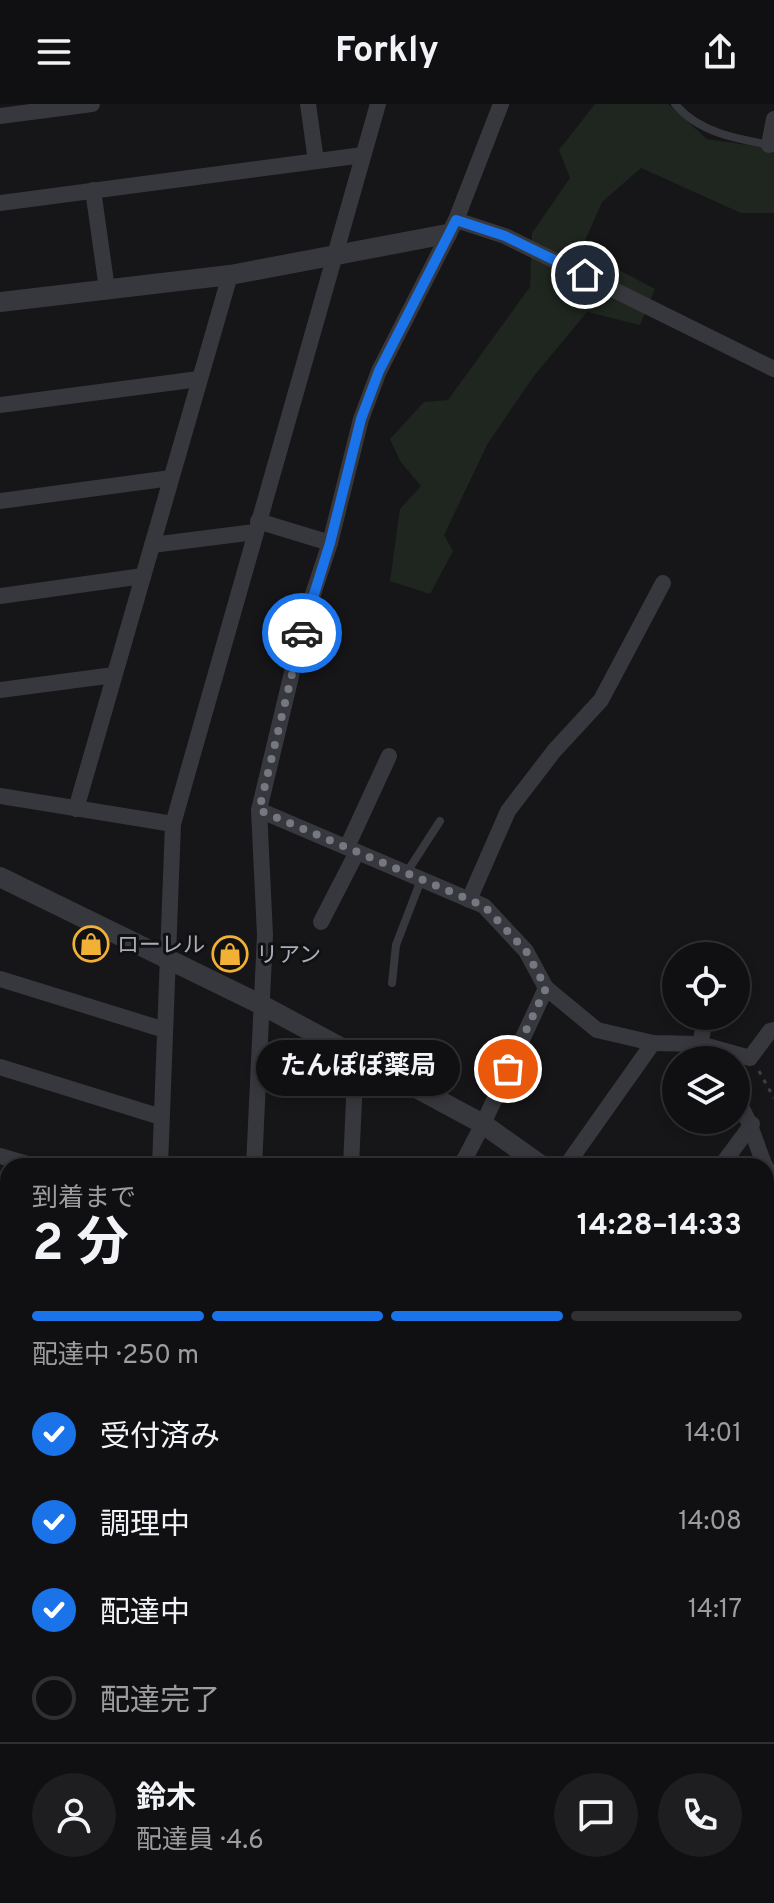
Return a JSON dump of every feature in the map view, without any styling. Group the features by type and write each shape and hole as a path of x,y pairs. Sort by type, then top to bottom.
{"street":[{"path":"0,116 92,104"},
{"path":"308,104 316,161"},
{"path":"160,1158 173,824 378,104"},
{"path":"254,1158 265,935 259,810 305,618 330,543 361,419 379,371 452,227 501,104"},
{"path":"772,145 774,119"},
{"path":"0,203 363,155"},
{"path":"93,190 107,289"},
{"path":"0,302 230,275 452,227 505,236 774,369"},
{"path":"76,809 230,275"},
{"path":"0,405 199,379"},
{"path":"0,501 171,478"},
{"path":"152,545 257,526 330,543"},
{"path":"0,596 143,576"},
{"path":"469,900 508,811 554,751 601,700 663,583"},
{"path":"0,690 114,675"},
{"path":"321,922 389,756"},
{"path":"0,796 173,824"},
{"path":"259,810 484,906 526,951 546,988 597,1030 659,1044 707,1046"},
{"path":"0,877 262,1005 483,1124 531,1158"},
{"path":"0,979 165,1030"},
{"path":"465,1158 546,988"},
{"path":"700,1044 703,1030"},
{"path":"750,1058 774,1030"},
{"path":"572,1158 659,1044"},
{"path":"351,1158 356,1055"},
{"path":"0,1067 161,1117"},
{"path":"750,1121 762,1158"},
{"path":"727,1158 752,1124"}],"lane":[{"path":"675,104 694,123 728,136 772,145"},
{"path":"392,983 396,945 414,876 440,821"}],"path":[{"path":"750,1058 774,1098"}],"shaded area":[{"path":"595,104 668,104 707,139 774,149 774,213 741,213 641,168 602,202 581,250 655,289 640,325 587,312 534,376 488,443 444,535 453,551 430,594 390,581 400,509 421,486 400,461 390,439 424,402 448,400 530,287 532,233 570,178 559,150"}],"way so far":[{"path":"302,633 259,810 484,906 526,951 546,988 508,1069"}],"place":[{"name":"ローレル","path":"91,944"},
{"name":"リアン","path":"230,954"},
{"name":"たんぽぽ薬局","path":"508,1069"}],"route":[{"path":"302,633 330,543 361,419 379,371 456,220 505,236 585,275"}]}
